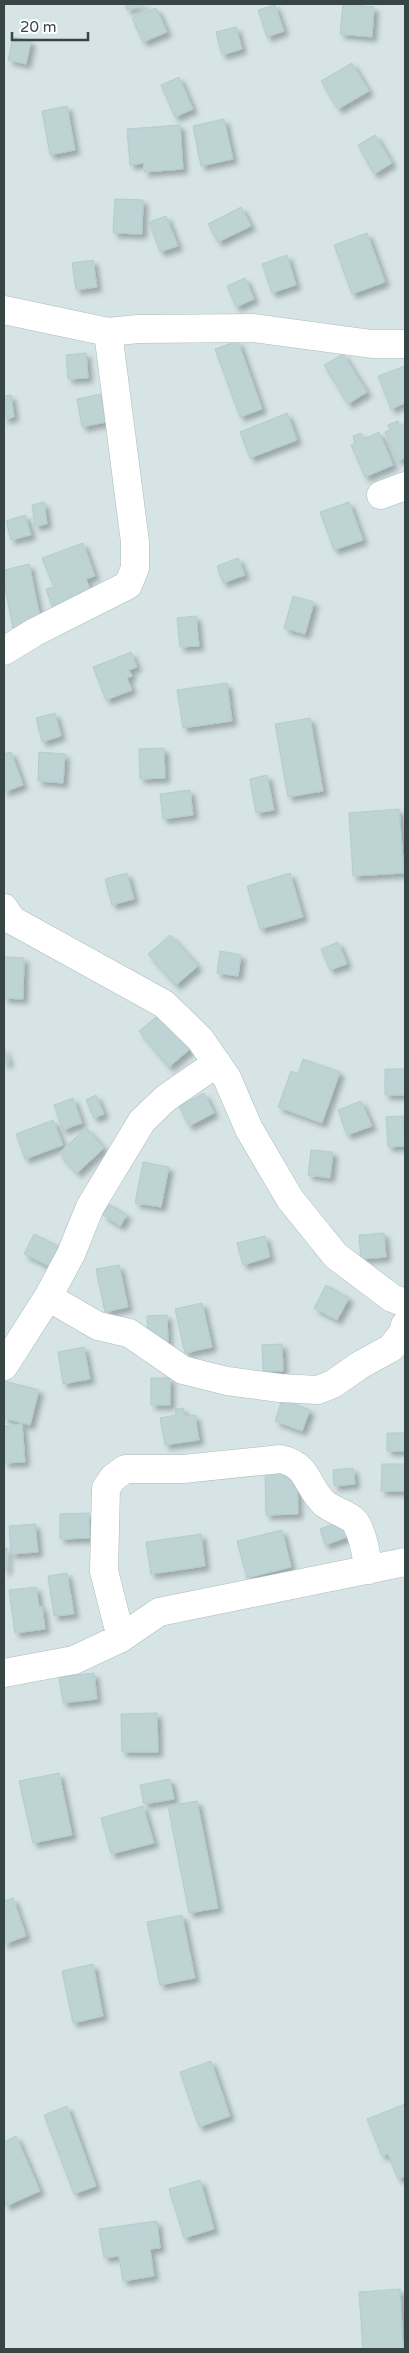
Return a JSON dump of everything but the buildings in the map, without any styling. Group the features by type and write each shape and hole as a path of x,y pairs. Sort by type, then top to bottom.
{"street":[{"path":"4,310 108,332 138,329 254,328 372,344 405,344"},
{"path":"4,651 35,632 128,585 135,568 136,542 108,332"},
{"path":"4,908 12,920 164,1004 200,1039 227,1078 249,1129 290,1199 336,1256 392,1298 405,1303"},
{"path":"4,1366 48,1297 71,1254 90,1207 142,1120 166,1098 216,1063"},
{"path":"48,1297 98,1326 129,1333 183,1370 227,1381 280,1388 318,1390 333,1384 360,1365 391,1348 403,1333 405,1325"},
{"path":"121,1638 104,1571 106,1488 113,1478 125,1469 183,1469 281,1459 294,1462 303,1470 325,1504 356,1522 362,1536 369,1570"},
{"path":"4,1673 74,1660 121,1638 159,1612 405,1562"}],"shaded area":[{"path":"4,4 405,4 405,2349 4,2349"}]}
